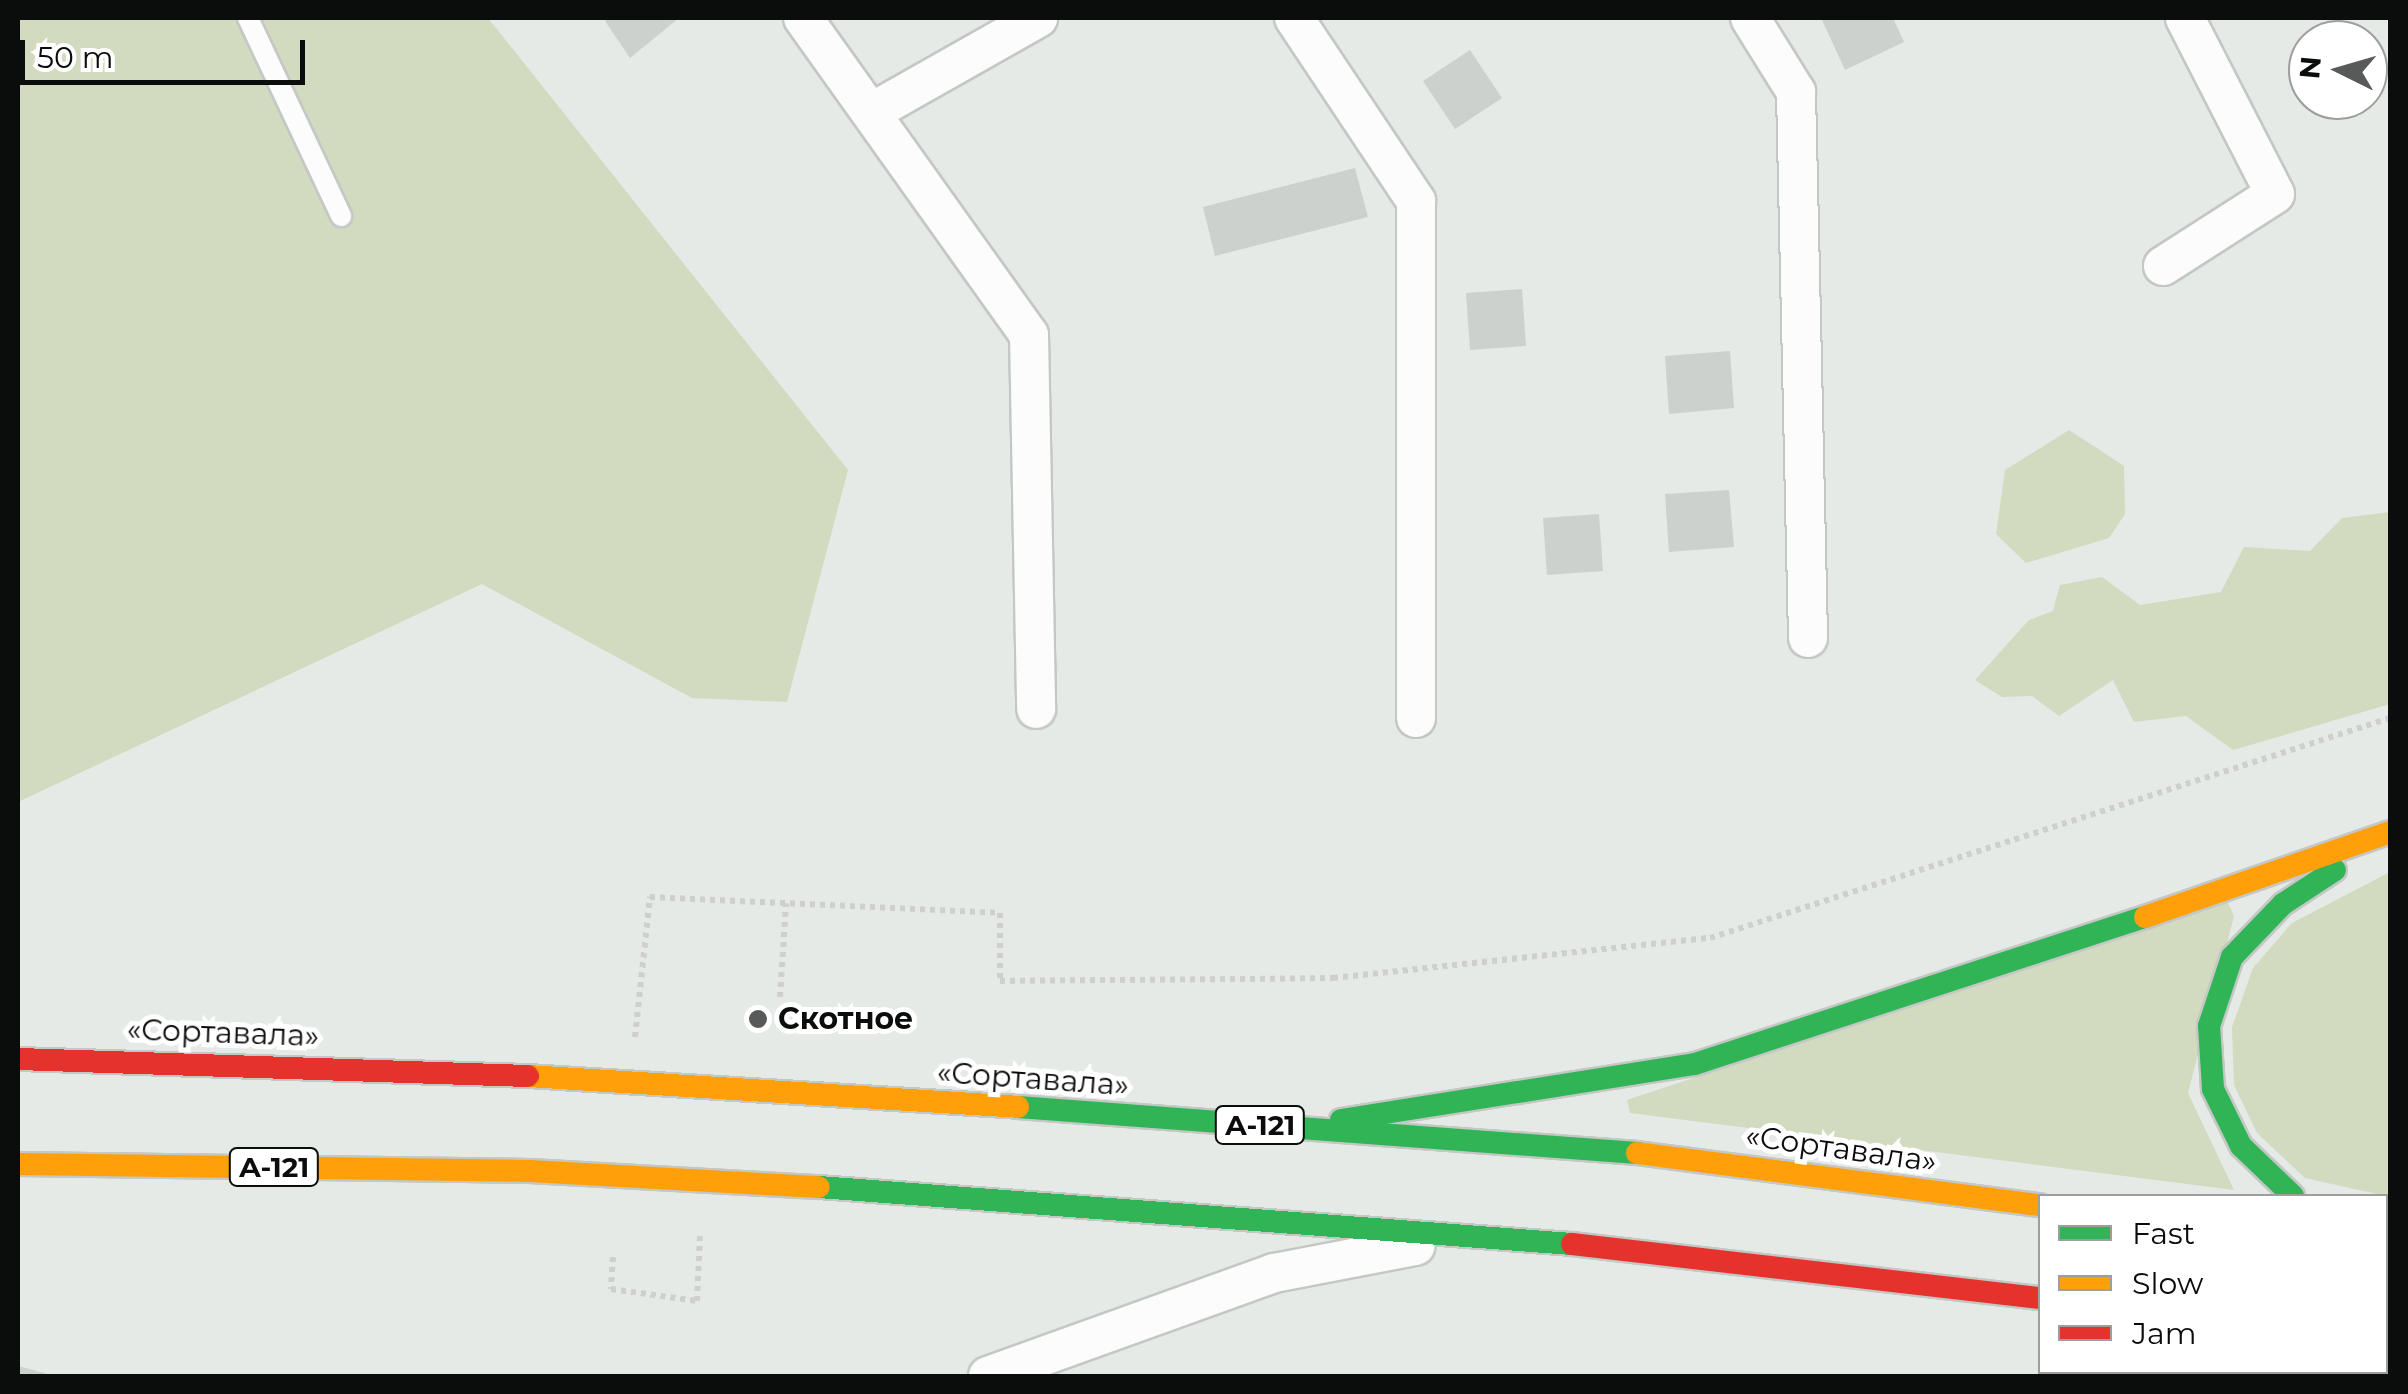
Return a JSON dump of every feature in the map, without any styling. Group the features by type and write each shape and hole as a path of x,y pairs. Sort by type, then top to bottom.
{"main road":[{"path":"1288,1127 1696,1064 1899,1003 2390,833"},
{"path":"2291,1194 2242,1146 2227,1118 2213,1089 2209,1026 2232,958 2283,904 2390,833"},
{"name":"«Сортавала»","path":"18,1060 476,1073 1288,1127 1653,1154 2038,1205"},
{"name":"А-121","path":"18,1164 530,1171 1466,1236 2038,1298"}],"street":[{"path":"803,18 1030,336 1036,709"},
{"path":"872,112 1038,18"},
{"path":"1294,18 1416,201 1416,718"},
{"path":"1750,18 1796,92 1808,638"},
{"path":"2163,266 2275,194 2185,18"},
{"path":"988,1376 1274,1273 1466,1236"}],"lane":[{"path":"248,18 341,216"}],"path":[{"path":"635,1038 650,897 1000,913 1000,981 1333,978 1710,938 2390,718"},
{"path":"780,997 786,904"},
{"path":"613,1258 611,1289 697,1301 700,1234"}],"green space":[{"path":"18,18 488,18 848,470 787,702 692,698 482,584 18,802"},
{"path":"2069,430 2124,466 2125,514 2109,538 2026,563 1996,534 2005,470"},
{"path":"2390,512 2390,704 2233,750 2186,716 2134,722 2113,680 2059,716 2032,696 2002,697 1975,680 2029,620 2053,611 2060,585 2102,577 2140,605 2221,592 2244,547 2310,551 2342,518"},
{"path":"2390,872 2390,1209 2388,1194 2305,1178 2257,1133 2234,1085 2232,1027 2253,968 2292,923"},
{"path":"2227,901 2234,916 2188,1093 2234,1190 1630,1113 1627,1100"}],"building":[{"path":"610,18 679,18 630,58 605,21"},
{"path":"1821,18 1893,18 1904,42 1845,70"},
{"path":"1470,50 1502,98 1455,129 1423,81"},
{"path":"1355,168 1368,217 1215,256 1203,207"},
{"path":"1522,289 1526,346 1470,350 1466,293"},
{"path":"1730,351 1734,408 1669,414 1665,356"},
{"path":"1729,490 1734,547 1669,552 1665,494"},
{"path":"1599,514 1603,571 1547,575 1543,518"},
{"path":"18,1366 52,1375 52,1376 18,1376"}],"traffic: fast":[{"path":"2291,1194 2241,1146 2213,1089 2209,1026 2232,957 2283,904 2335,870"},
{"path":"1341,1120 1695,1064 2145,917"},
{"path":"1018,1107 1637,1153"},
{"path":"819,1187 1572,1244"}],"traffic: slow":[{"path":"2145,917 2390,832"},
{"path":"528,1076 1018,1107"},
{"path":"1637,1153 2038,1205"},
{"path":"18,1164 530,1171 819,1187"}],"traffic: jam":[{"path":"18,1059 528,1076"},
{"path":"1572,1244 2038,1298"}],"place":[{"name":"Скотное","path":"758,1019"}]}
